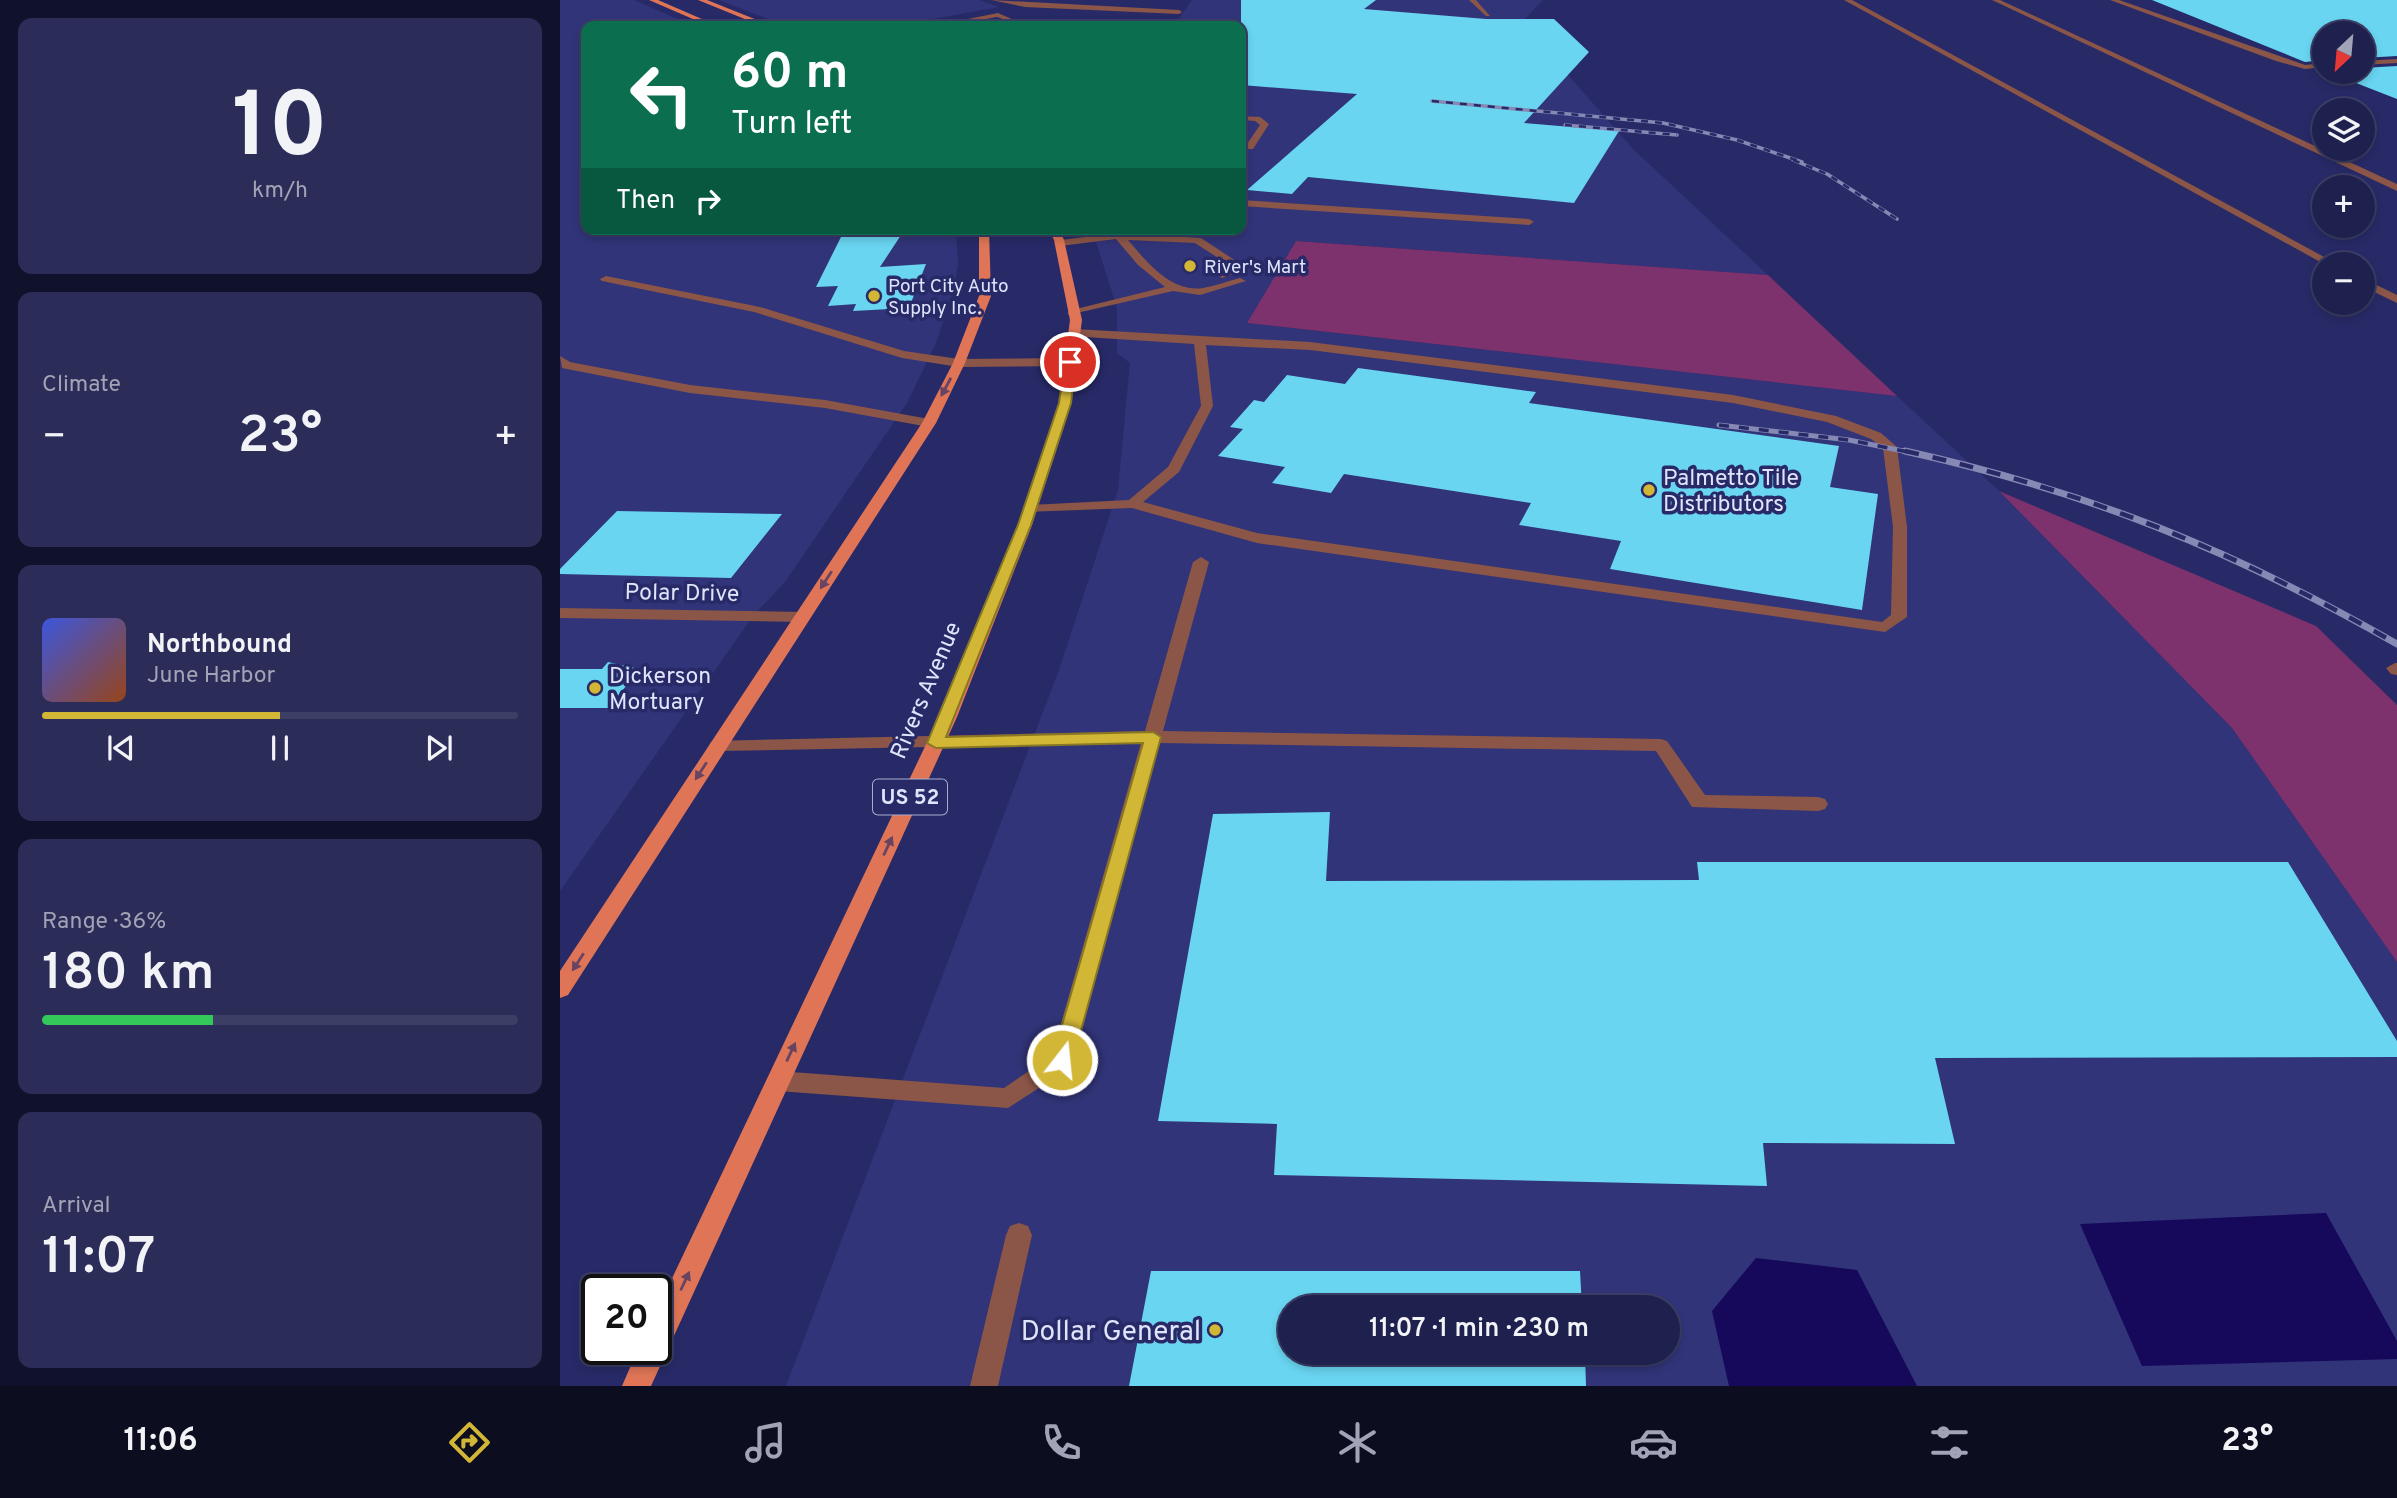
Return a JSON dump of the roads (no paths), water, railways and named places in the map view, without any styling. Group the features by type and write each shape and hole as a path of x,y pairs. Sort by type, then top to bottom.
{"main road":[{"path":"652,0 702,21"},
{"path":"701,0 755,21"},
{"path":"560,989 929,423 959,363 985,296 984,235"},
{"name":"Rivers Avenue","path":"672,1309 936,743 1030,509 1065,403 1076,320 1072,313 1057,236"},
{"path":"636,1386 646,1365"}],"street":[{"path":"994,0 1025,5 1179,13"},
{"path":"1472,0 1488,15"},
{"path":"1847,0 2312,253"},
{"path":"1995,0 2397,188"},
{"path":"2113,0 2279,59 2305,67 2312,66"},
{"path":"963,21 998,15 1011,20 1005,21"},
{"path":"2375,62 2397,61"},
{"path":"1246,118 1256,119 1265,124 1250,146 1246,146"},
{"path":"1246,203 1529,222"},
{"path":"1057,236 1197,240 1243,269"},
{"path":"1119,236 1173,288 1200,292 1240,282 1243,269"},
{"path":"1185,251 1206,246"},
{"path":"1222,275 1243,269"},
{"path":"606,279 756,310 902,354 959,363 1070,362"},
{"path":"1072,313 1187,284"},
{"path":"2375,288 2397,300"},
{"path":"1030,509 1133,504 1257,538 1885,627 1899,617 1900,527 1890,447 1876,436 1831,419 1733,400 1310,346 1074,333"},
{"path":"1133,504 1174,469 1207,406 1200,341"},
{"path":"560,360 566,365 690,389 825,404 929,423"},
{"path":"778,1081 1008,1098 1062,1060 1201,562"},
{"name":"Polar Drive","path":"560,612 802,617"},
{"path":"718,745 1153,737 1661,746 1699,802 1818,804"},
{"path":"984,1386 1019,1235"}],"railway":[{"path":"1432,101 1663,123 1737,140 1802,162"},
{"path":"1565,125 1677,135"},
{"path":"1793,160 1827,174 1897,219"},
{"path":"1719,425 1849,440 1913,453"},
{"path":"1905,451 2036,485 2159,528 2277,580 2397,644"}],"place":[{"name":"River's Mart","path":"1190,266"},
{"name":"Port City Auto Supply Inc.","path":"874,296"},
{"name":"Palmetto Tile Distributors","path":"1649,490"},
{"name":"Dickerson Mortuary","path":"595,688"},
{"name":"Dollar General","path":"1215,1330"}]}
